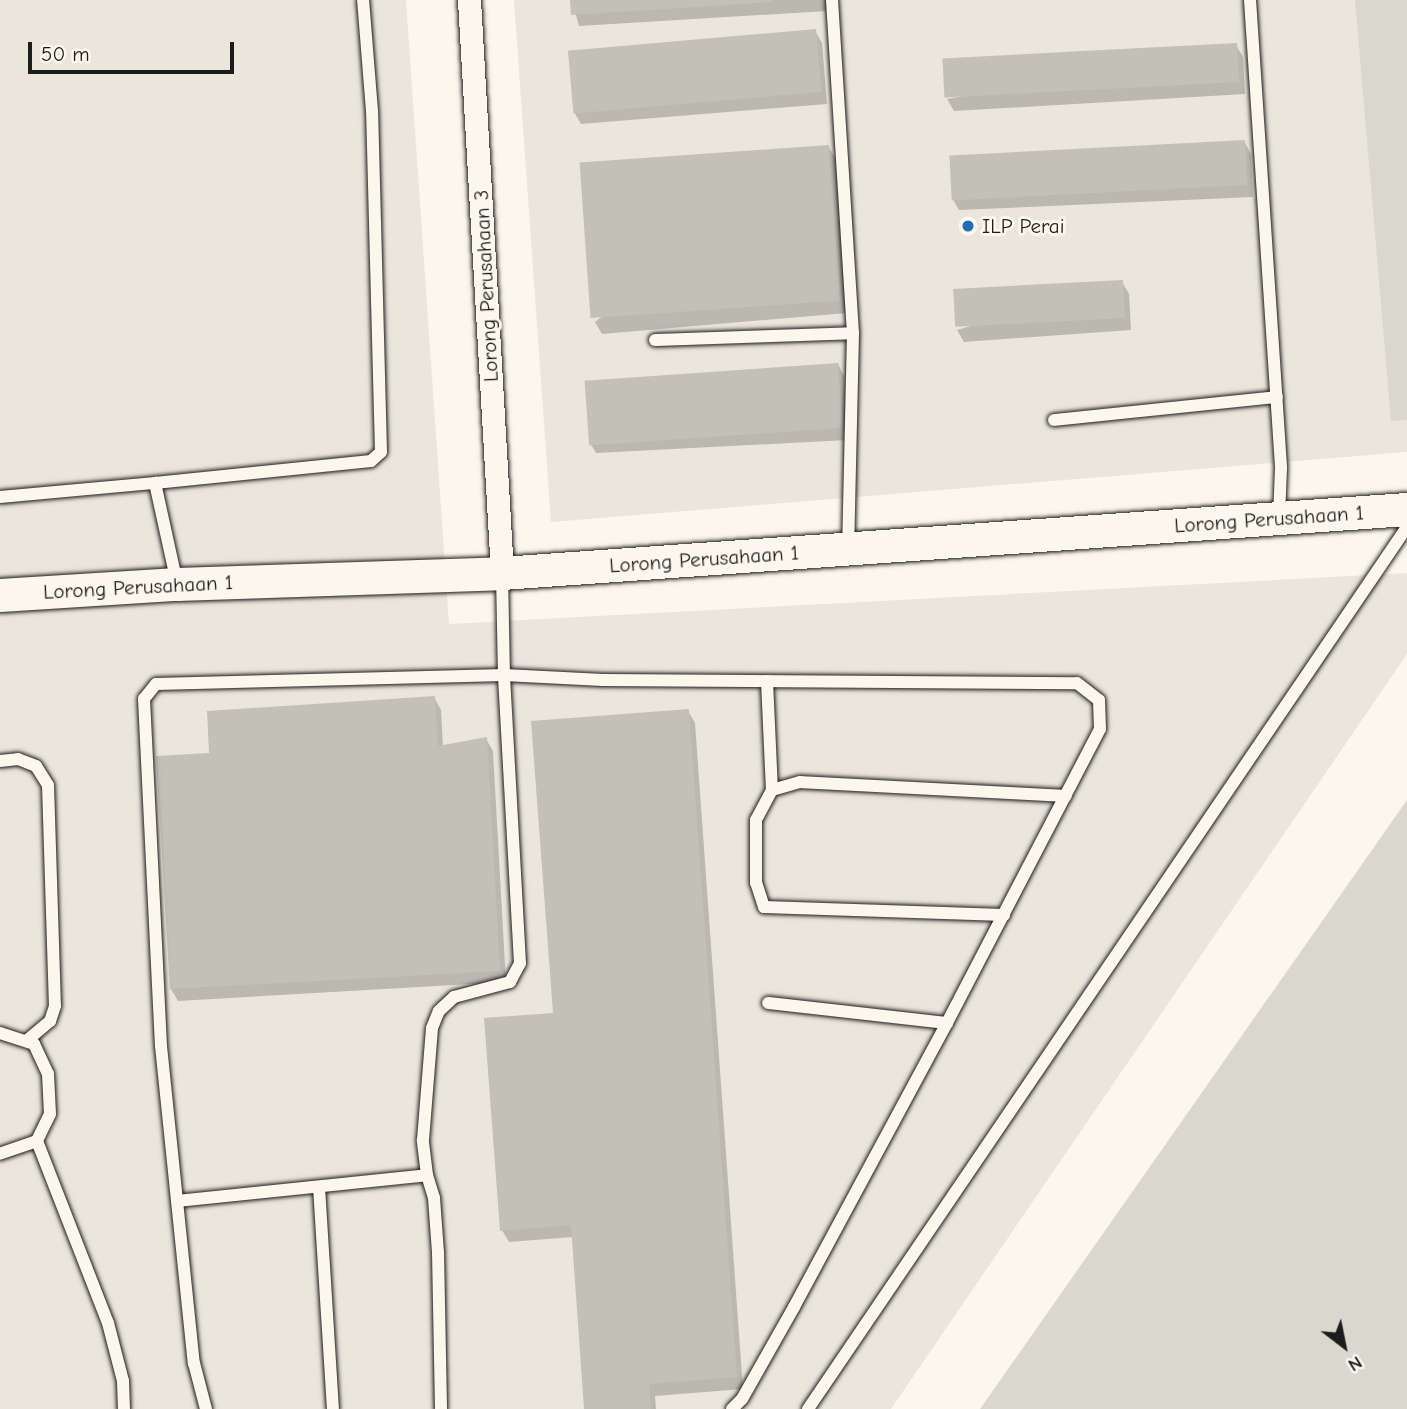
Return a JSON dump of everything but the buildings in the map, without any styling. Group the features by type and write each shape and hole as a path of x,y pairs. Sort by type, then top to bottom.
{"street":[{"name":"Lorong Perusahaan 3","path":"469,0 502,573"},
{"name":"Lorong Perusahaan 1","path":"0,595 177,584 502,573 1407,509"}],"lane":[{"path":"0,497 371,461 381,452 372,111 363,0"},
{"path":"832,0 853,332 848,548"},
{"path":"1250,0 1277,397 1279,518"},
{"path":"655,340 853,332"},
{"path":"1054,420 1277,397"},
{"path":"155,483 177,584"},
{"path":"808,1409 1407,527"},
{"path":"441,1409 438,1252 434,1198 427,1175 423,1140 432,1028 439,1011 454,997 510,982 520,963 504,675 502,573"},
{"path":"205,1409 194,1363 161,1045 144,699 156,684 504,675 767,681 1077,683 1099,700 1100,729 947,1023 794,1307 743,1399 732,1409"},
{"path":"767,681 772,790 756,820 756,883 764,907 1004,915"},
{"path":"0,761 18,759 36,766 48,785 55,1006 50,1021 27,1040"},
{"path":"772,790 800,782 1066,796"},
{"path":"768,1003 947,1023"},
{"path":"0,1033 34,1044 48,1074 50,1114 37,1141 0,1154"},
{"path":"37,1141 108,1323 123,1381 124,1409"},
{"path":"177,1201 427,1175"},
{"path":"319,1187 333,1409"}],"shaded area":[{"path":"0,0 406,0 449,624 1407,573 1407,654 891,1409 0,1409"},
{"name":"ILP Perai","path":"514,0 1407,0 1407,452 551,522"},
{"path":"1355,0 1407,0 1407,420 1391,421"},
{"path":"1407,800 1407,1409 980,1409"}],"place":[{"name":"ILP Perai","path":"968,226"}]}
